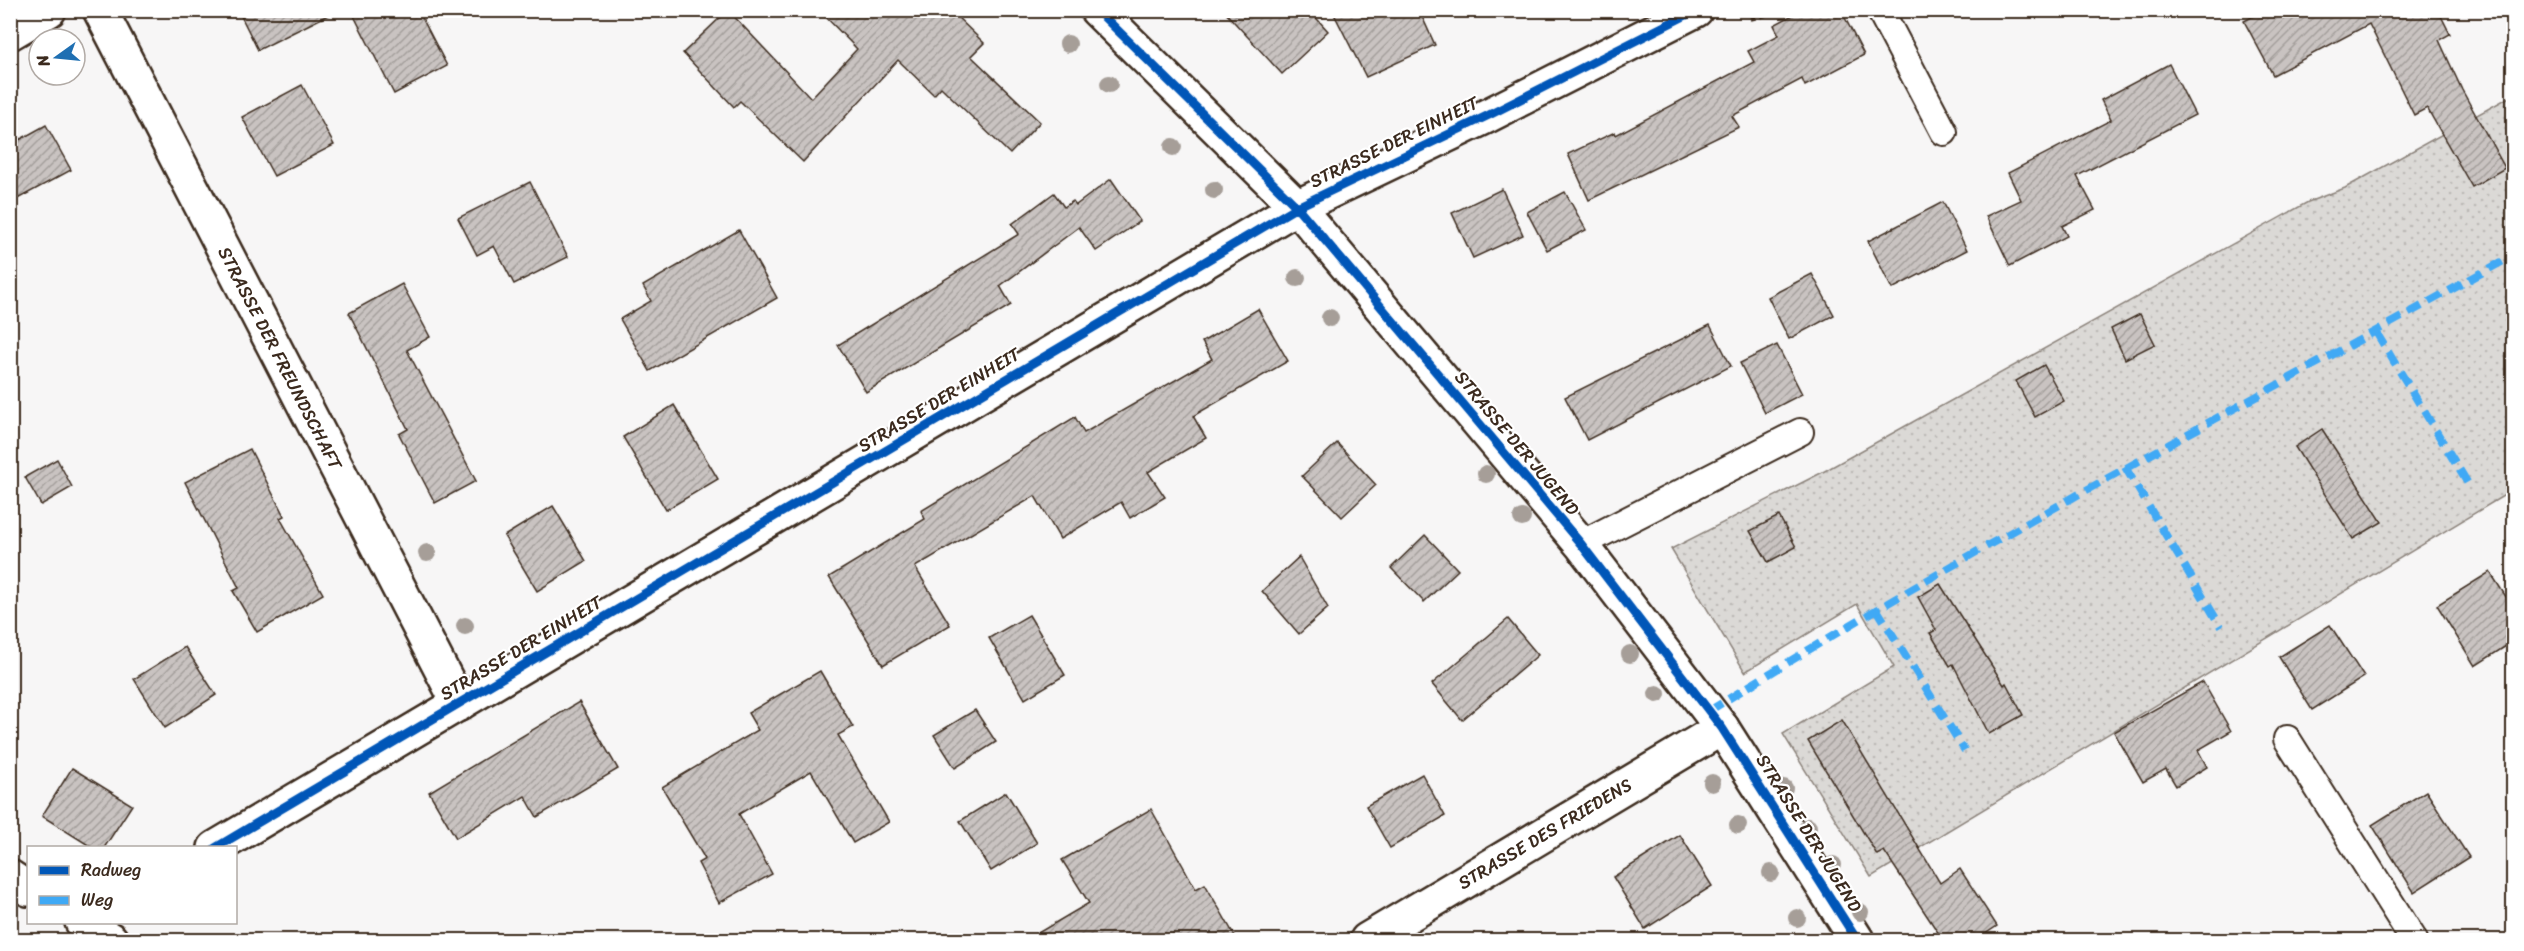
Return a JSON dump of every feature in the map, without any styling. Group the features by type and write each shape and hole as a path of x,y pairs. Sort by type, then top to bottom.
{"street":[{"path":"10,33 48,10"},
{"name":"STRASSE DER FREUNDSCHAFT","path":"100,10 459,704"},
{"name":"STRASSE DER JUGEND","path":"1097,10 1297,207 1581,544 1722,728 1857,940"},
{"name":"STRASSE DER EINHEIT","path":"218,846 1297,207 1696,10"},
{"name":"STRASSE DES FRIEDENS","path":"1367,940 1722,728"},
{"path":"10,878 27,888"}],"lane":[{"path":"1880,10 1944,132"},
{"path":"1581,544 1800,432"},
{"path":"2287,739 2414,940"}],"path":[{"path":"1750,19 1771,14"}],"shaded area":[{"path":"2513,95 2513,490 1871,877 1783,734 1894,667 1857,604 1745,672 1671,549 1821,473 2308,202 2345,188"}],"building":[{"path":"238,10 338,10 258,50"},
{"path":"351,10 418,10 447,66 394,94"},
{"path":"728,10 811,98 857,49 819,10 950,10 984,43 971,56 1040,122 1010,154 941,87 934,95 898,60 803,162 740,101 734,107 683,53"},
{"path":"1223,10 1309,10 1328,31 1282,74"},
{"path":"1332,10 1419,10 1435,45 1366,77"},
{"path":"1802,10 1841,10 1864,55 1805,86 1802,79 1732,116 1739,127 1589,200 1568,154 1615,132 1616,135 1754,62 1748,51 1779,35 1774,25"},
{"path":"2265,10 2438,10 2450,34 2439,40 2462,90 2505,168 2472,187 2427,108 2414,115 2369,24 2273,75 2244,21"},
{"path":"2169,64 2195,115 2077,176 2095,210 2062,226 2067,236 2010,266 1986,216 2021,200 2008,173 2111,120 2101,100"},
{"path":"302,85 334,145 274,176 242,117"},
{"path":"46,125 71,170 10,203 10,145"},
{"path":"1111,179 1140,221 1096,251 1079,227 1000,286 1011,305 866,392 838,345 1019,234 1012,224 1054,193 1064,207 1073,201 1076,205"},
{"path":"530,182 568,257 514,284 494,246 477,255 458,218"},
{"path":"1502,189 1523,235 1473,258 1452,213"},
{"path":"1565,192 1586,230 1547,250 1527,212"},
{"path":"1943,202 1967,250 1892,289 1868,241"},
{"path":"739,230 777,298 650,371 620,319 651,301 643,286"},
{"path":"1812,274 1834,315 1789,339 1768,297"},
{"path":"402,284 430,337 407,350 476,481 435,503 399,434 408,429 349,313"},
{"path":"1258,309 1288,361 1193,416 1206,438 1148,472 1165,497 1130,518 1121,502 1060,539 1035,496 915,567 950,625 883,665 829,577 925,519 921,511 1075,417 1084,433 1212,359 1202,342"},
{"path":"2140,314 2155,344 2125,359 2111,329"},
{"path":"1710,325 1731,366 1587,440 1565,397"},
{"path":"1777,345 1802,394 1765,413 1740,363"},
{"path":"2044,365 2064,401 2035,417 2016,381"},
{"path":"674,405 718,479 666,510 623,437"},
{"path":"2322,429 2382,522 2353,539 2295,447"},
{"path":"1337,443 1376,485 1342,517 1302,476"},
{"path":"250,449 284,516 280,518 323,594 257,632 233,591 239,588 185,482"},
{"path":"57,459 72,487 41,505 25,477"},
{"path":"553,506 586,561 537,591 504,536"},
{"path":"1779,516 1796,547 1768,562 1750,531"},
{"path":"1425,535 1458,570 1424,602 1391,568"},
{"path":"1299,557 1328,608 1299,634 1262,591"},
{"path":"2490,572 2514,609 2514,641 2475,666 2437,605"},
{"path":"1940,584 2004,685 2006,683 2023,715 1989,734 1953,664 1950,666 1930,633 1936,630 1918,597"},
{"path":"1029,615 1065,675 1025,699 989,638"},
{"path":"1508,619 1538,655 1462,720 1432,684"},
{"path":"2330,625 2364,677 2312,710 2279,657"},
{"path":"185,647 216,695 165,728 134,679"},
{"path":"820,671 853,727 838,735 889,822 853,843 811,771 739,814 772,874 719,903 698,863 705,859 662,787 758,730 748,713"},
{"path":"2203,682 2231,731 2198,750 2207,767 2176,786 2166,769 2143,782 2114,732"},
{"path":"579,702 618,769 537,817 525,796 456,838 429,792"},
{"path":"975,710 996,742 955,768 934,735"},
{"path":"1842,720 1940,883 1960,869 1997,926 1976,940 1943,940 1884,851 1877,855 1808,741"},
{"path":"72,768 132,805 105,846 90,846 42,816"},
{"path":"1422,774 1445,816 1390,848 1366,806"},
{"path":"2426,791 2469,857 2414,892 2372,825"},
{"path":"1006,792 1037,843 991,871 960,821"},
{"path":"1151,809 1196,889 1205,884 1237,940 1026,940 1089,903 1062,860"},
{"path":"1680,835 1712,886 1645,929 1613,877"}],"marked path":[{"path":"1709,711 1808,650 2008,534 2514,255"},
{"path":"2376,332 2470,487"},
{"path":"2125,467 2221,627"},
{"path":"1876,608 1965,751"}],"cycle path":[{"path":"1097,10 1297,207 1581,544 1722,728 1857,940"},
{"path":"218,846 1297,207 1489,115 1696,10"}]}
